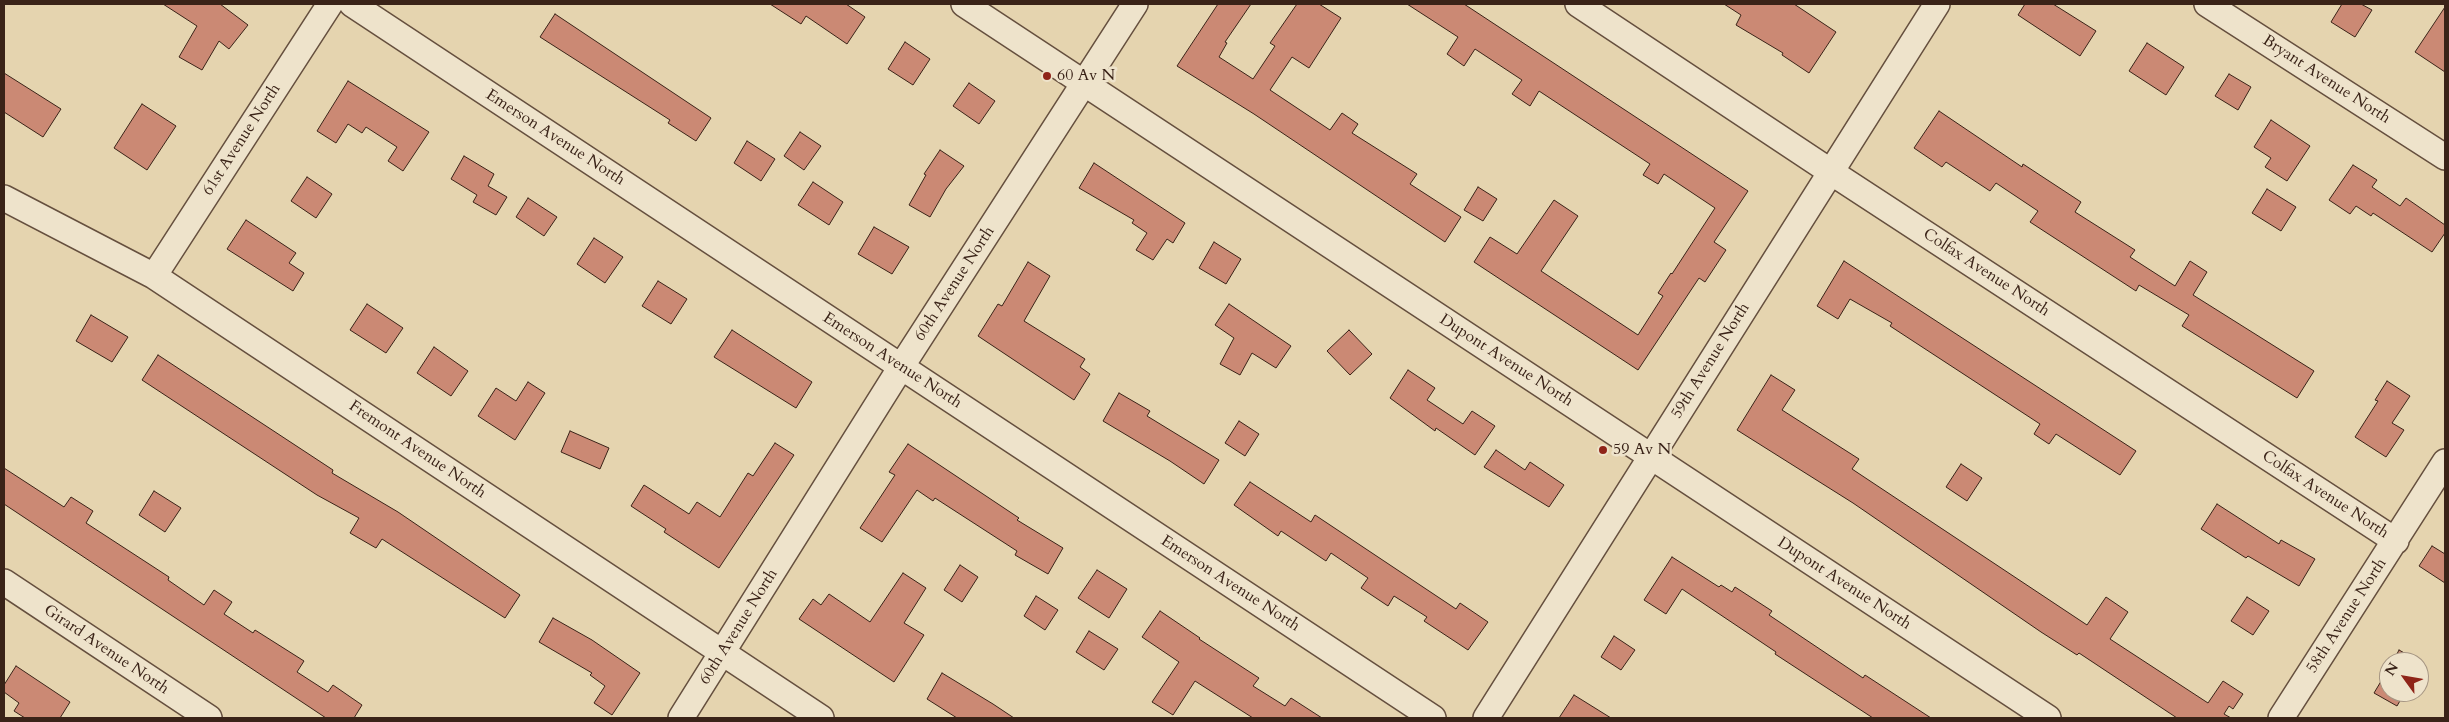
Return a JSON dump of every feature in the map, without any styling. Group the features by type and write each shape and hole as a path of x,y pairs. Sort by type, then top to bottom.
{"street":[{"name":"61st Avenue North","path":"154,276 330,4"},
{"name":"Emerson Avenue North","path":"352,4 1433,718"},
{"name":"Dupont Avenue North","path":"964,4 2048,718"},
{"name":"60th Avenue North","path":"681,718 901,367 1135,4"},
{"name":"Colfax Avenue North","path":"1578,4 1831,172 2396,541"},
{"name":"59th Avenue North","path":"1486,718 1649,456 1937,4"},
{"name":"Bryant Avenue North","path":"2207,4 2445,157"},
{"name":"Fremont Avenue North","path":"4,198 154,276 821,718"},
{"name":"58th Avenue North","path":"2281,718 2445,462"},
{"name":"Girard Avenue North","path":"4,582 209,718"}],"building":[{"path":"163,4 220,4 248,25 229,49 219,41 202,70 179,57 197,26"},
{"path":"770,4 846,4 865,17 847,44 806,16 801,24"},
{"path":"1218,4 1251,4 1225,42 1227,43 1219,57 1253,79 1275,46 1270,43 1297,4 1319,4 1341,18 1309,68 1292,57 1270,90 1330,130 1342,113 1358,124 1352,133 1417,174 1410,184 1461,217 1445,242 1254,114 1177,66"},
{"path":"1407,4 1464,4 1748,191 1714,242 1726,250 1705,282 1699,278 1638,370 1474,262 1490,237 1517,254 1554,200 1578,216 1541,271 1638,335 1663,296 1658,293 1715,208 1664,174 1658,184 1643,175 1650,164 1539,91 1530,106 1512,94 1522,80 1475,49 1464,66 1447,54 1458,37"},
{"path":"1724,4 1794,4 1836,32 1809,73 1782,55 1783,53 1736,25 1741,15"},
{"path":"2025,4 2053,4 2096,31 2080,56 2018,15"},
{"path":"2342,4 2361,4 2372,10 2355,37 2331,22"},
{"path":"2445,7 2445,72 2415,52"},
{"path":"555,14 711,118 696,141 668,123 670,120 540,37"},
{"path":"905,42 930,59 913,85 888,69"},
{"path":"2147,43 2184,67 2166,95 2129,71"},
{"path":"4,73 61,109 43,137 4,112"},
{"path":"2229,74 2251,87 2238,110 2215,96"},
{"path":"348,81 429,132 403,171 388,161 397,147 366,127 362,133 348,124 336,143 317,131"},
{"path":"969,83 995,101 979,124 953,106"},
{"path":"142,104 176,126 147,170 114,148"},
{"path":"1939,111 2022,167 2023,164 2081,202 2075,212 2135,250 2130,257 2175,286 2190,261 2207,272 2193,295 2314,371 2297,398 2182,326 2189,315 2139,285 2136,291 2030,222 2038,211 1996,183 1990,191 1946,162 1942,167 1914,148"},
{"path":"2271,120 2310,146 2287,181 2265,167 2271,158 2254,147"},
{"path":"800,132 821,146 804,170 784,156"},
{"path":"747,141 775,159 761,181 734,163"},
{"path":"940,150 964,166 946,189 930,217 909,205 926,175 924,174"},
{"path":"464,156 494,174 488,186 507,197 496,215 473,202 477,195 451,179"},
{"path":"1094,163 1185,223 1173,243 1167,239 1153,260 1136,250 1147,233 1132,223 1134,220 1079,188"},
{"path":"2353,165 2377,180 2372,187 2400,206 2406,198 2445,225 2445,233 2432,252 2373,213 2371,216 2356,206 2350,214 2329,200"},
{"path":"307,177 332,194 316,218 291,201"},
{"path":"813,182 843,202 829,225 798,205"},
{"path":"1478,187 1497,199 1483,221 1464,210"},
{"path":"2267,189 2296,207 2281,231 2252,213"},
{"path":"528,198 557,217 544,236 516,217"},
{"path":"246,220 296,253 289,263 304,273 293,291 227,249"},
{"path":"874,227 909,247 892,274 858,254"},
{"path":"594,238 623,257 605,283 577,264"},
{"path":"1214,242 1241,259 1226,284 1199,268"},
{"path":"1844,261 2136,451 2120,475 2056,434 2049,444 2034,434 2040,424 1890,326 1892,323 1850,299 1838,319 1817,306"},
{"path":"1028,262 1050,276 1024,321 1085,359 1080,367 1090,374 1074,400 978,336 998,304 1002,306"},
{"path":"658,281 687,299 671,324 642,306"},
{"path":"367,304 403,328 386,353 350,330"},
{"path":"1229,304 1291,346 1276,368 1252,353 1240,375 1220,364 1234,338 1215,325"},
{"path":"91,315 128,337 112,362 76,341"},
{"path":"732,330 812,382 796,408 714,357"},
{"path":"1349,330 1372,354 1350,375 1327,351"},
{"path":"434,347 468,371 451,396 417,373"},
{"path":"158,355 333,470 332,473 398,512 520,595 505,618 382,539 376,548 350,533 359,518 317,495 142,380"},
{"path":"1408,370 1435,388 1427,400 1463,424 1472,411 1495,426 1475,455 1436,428 1435,431 1390,398"},
{"path":"1771,375 1795,390 1782,410 1859,459 1852,469 2087,625 2106,597 2128,612 2110,639 2208,703 2223,681 2243,694 2233,709 2229,706 2224,714 2231,718 2177,718 2079,653 2077,655 2041,632 1853,503 1737,430"},
{"path":"2387,381 2410,396 2392,423 2404,430 2386,457 2355,437 2378,401 2375,400"},
{"path":"528,382 545,393 515,440 478,416 496,388 516,401"},
{"path":"1119,393 1150,411 1147,416 1219,460 1204,484 1170,461 1103,421"},
{"path":"1239,421 1259,434 1245,456 1225,443"},
{"path":"570,431 609,448 600,469 561,452"},
{"path":"775,443 794,455 719,568 664,532 666,529 631,506 644,485 689,514 697,502 720,517 748,473 753,476"},
{"path":"908,444 1019,518 1017,520 1063,548 1048,574 1015,555 1017,551 935,498 933,501 917,490 882,542 860,528 895,475 889,472"},
{"path":"1496,450 1525,470 1530,462 1564,485 1549,507 1484,467"},
{"path":"1961,464 1982,478 1967,501 1946,487"},
{"path":"4,468 64,507 71,497 93,511 86,523 169,577 168,580 204,605 214,590 232,602 224,614 253,633 255,630 304,661 297,672 328,692 333,685 362,705 354,718 326,718 4,504"},
{"path":"1250,482 1311,522 1315,515 1456,609 1460,603 1488,622 1468,650 1424,621 1427,617 1394,596 1388,606 1361,588 1368,578 1331,553 1326,561 1281,531 1278,536 1234,505"},
{"path":"154,491 181,508 165,532 139,515"},
{"path":"2217,504 2279,544 2281,540 2315,559 2299,586 2248,556 2246,558 2201,529"},
{"path":"2432,546 2445,554 2445,583 2419,566"},
{"path":"1672,557 1719,587 1721,585 1732,592 1735,587 1772,611 1769,615 1863,678 1865,675 1931,718 1873,718 1775,654 1776,652 1682,589 1666,614 1644,600"},
{"path":"960,565 978,577 962,602 944,590"},
{"path":"1097,570 1127,589 1109,618 1078,598"},
{"path":"903,573 926,588 904,623 924,635 894,682 799,619 813,599 821,605 829,594 870,622"},
{"path":"1036,596 1058,610 1045,630 1024,616"},
{"path":"2247,597 2269,611 2253,635 2231,621"},
{"path":"1160,611 1259,678 1253,686 1285,706 1291,698 1322,718 1253,718 1195,681 1173,715 1152,702 1179,662 1142,637"},
{"path":"553,618 592,640 640,673 612,715 594,703 605,686 590,675 592,673 539,642"},
{"path":"1089,631 1118,649 1104,670 1076,652"},
{"path":"1614,636 1635,650 1621,670 1601,657"},
{"path":"16,666 70,702 60,718 25,718 14,711 19,703 4,692 4,685"},
{"path":"942,673 1014,718 957,718 927,699"},
{"path":"2379,685 2379,696 2374,693"},
{"path":"1574,695 1611,718 1559,718"},
{"path":"2390,702 2399,702 2397,706"}],"place":[{"name":"60 Av N","path":"1047,76"},
{"name":"59 Av N","path":"1603,450"}]}
